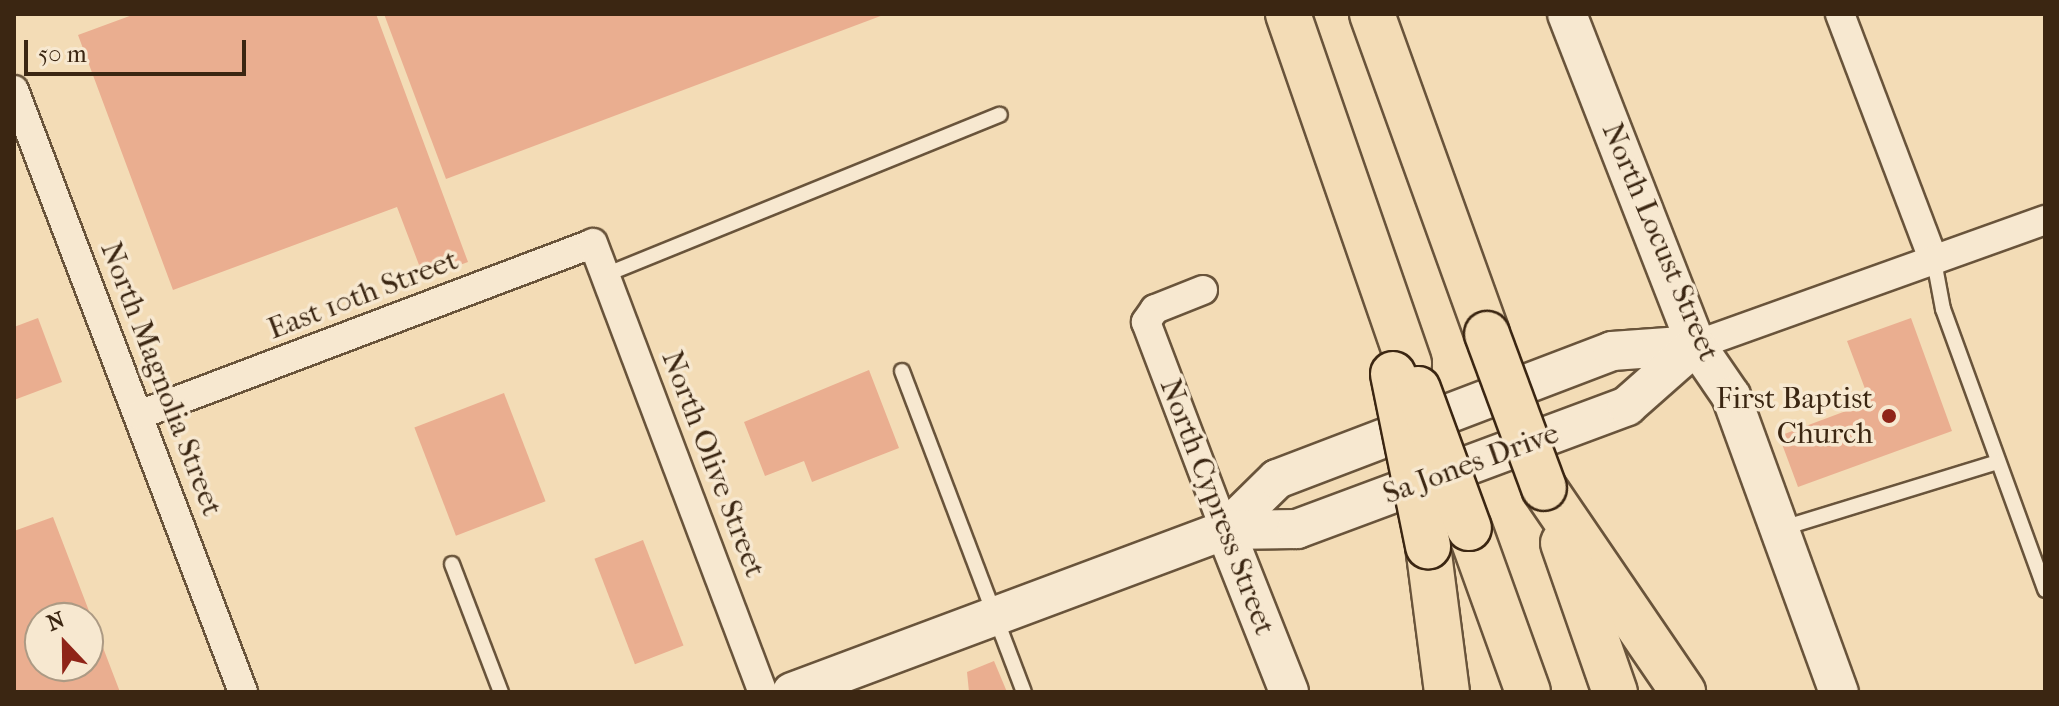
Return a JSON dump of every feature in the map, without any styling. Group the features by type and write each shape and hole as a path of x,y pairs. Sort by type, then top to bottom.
{"highway":[{"path":"1288,14 1377,268 1401,369 1447,692"},
{"path":"1372,14 1615,692"},
{"path":"1401,369 1469,528 1528,692"},
{"path":"1544,488 1683,692"}],"main road":[{"name":"North Locust Street","path":"1567,14 1696,345 1731,396 1839,692"},
{"name":"Sa Jones Drive","path":"1225,530 1277,479 1612,351 1696,345"},
{"name":"Sa Jones Drive","path":"792,692 1225,530 1297,529 1627,406 1696,345"},
{"name":"North Cypress Street","path":"1225,530 1289,692"}],"street":[{"path":"1840,14 1934,261"},
{"name":"North Magnolia Street","path":"14,90 243,692"},
{"name":"Sa Jones Drive","path":"1696,345 2045,220"},
{"name":"East 10th Street","path":"139,415 593,243 602,268"},
{"name":"North Olive Street","path":"602,268 763,692"},
{"name":"North Cypress Street","path":"1203,290 1155,309 1146,322 1225,530"}],"lane":[{"path":"602,268 1000,115"},
{"path":"1934,261 1943,309 2045,590"},
{"path":"902,371 1024,692"},
{"path":"1779,529 1998,462"},
{"path":"452,564 501,692"}],"building":[{"path":"135,14 376,14 468,262 424,278 397,207 173,290 78,35"},
{"path":"384,14 886,14 446,179"},
{"path":"38,318 62,382 14,400 14,327"},
{"name":"First Baptist Church","path":"1911,318 1952,431 1798,487 1779,436 1870,402 1847,341"},
{"path":"869,370 899,448 812,482 804,461 765,476 744,422"},
{"path":"504,393 546,501 456,536 414,427"},
{"path":"53,517 86,602 24,602 24,682 104,682 104,650 120,692 14,692 14,531"},
{"path":"643,540 683,645 635,664 594,559"},
{"path":"994,661 1007,692 969,692 967,672"}],"place":[{"name":"First Baptist Church","path":"1889,416"}]}
